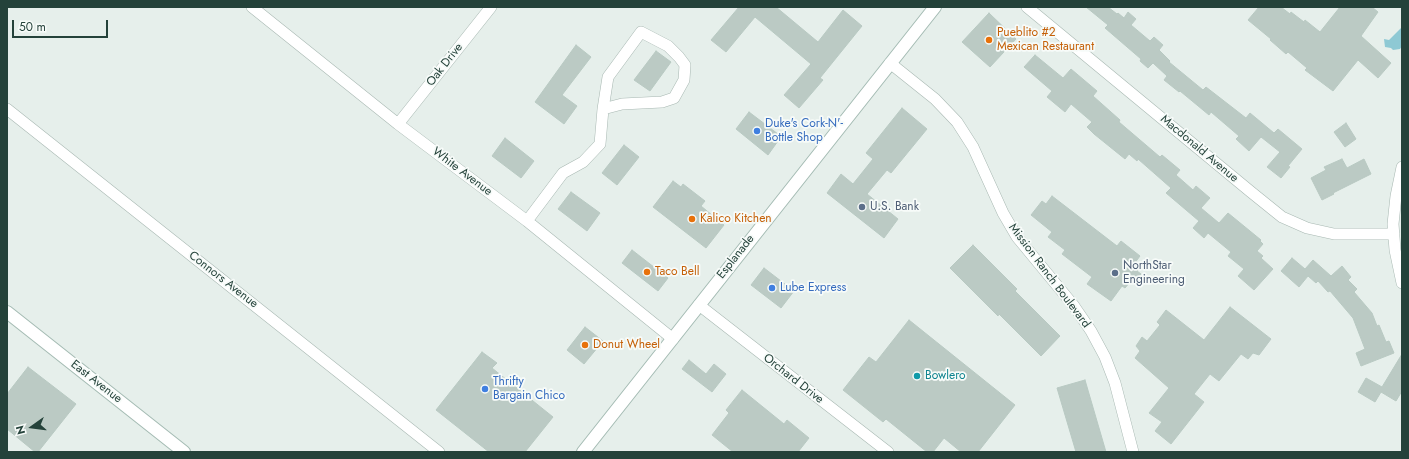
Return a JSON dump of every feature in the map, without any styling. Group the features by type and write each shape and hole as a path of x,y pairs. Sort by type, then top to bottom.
{"main road":[{"name":"Esplanade","path":"583,452 935,7"},
{"name":"East Avenue","path":"7,312 184,452"}],"street":[{"name":"Oak Drive","path":"398,124 491,7"},
{"name":"Macdonald Avenue","path":"1027,7 1282,217 1307,228 1334,234 1394,234"},
{"name":"White Avenue","path":"255,8 398,124 527,221 673,339"},
{"path":"527,221 562,173 583,162 600,144 604,117 603,109 608,77 642,32 668,46 685,65 684,80 674,98 662,102 622,104 603,109"},
{"name":"Mission Ranch Boulevard","path":"890,63 930,94 957,122 973,147 1003,213 1016,237 1074,306 1091,331 1105,357 1115,382 1133,452"},
{"name":"Connors Avenue","path":"7,110 439,452"},
{"path":"1402,167 1394,212 1395,250 1402,283"},
{"name":"Orchard Drive","path":"699,305 888,452"}],"water":[{"path":"1402,27 1402,46 1400,49 1393,50 1385,47 1384,39 1389,40"}],"building":[{"path":"739,7 776,7 818,42 843,10 862,26 820,78 823,80 799,108 784,95 811,64 755,17 726,52 711,40"},
{"path":"1086,7 1108,7 1124,18 1128,12 1136,19 1131,25 1150,41 1154,37 1163,45 1159,50 1170,61 1169,62 1203,90 1206,87 1246,118 1250,113 1274,133 1278,129 1302,149 1288,166 1290,167 1281,178 1267,167 1280,152 1261,137 1249,151 1236,139 1239,136 1211,112 1209,115 1164,80 1167,76 1153,63 1148,68 1140,61 1141,59 1105,28 1108,25"},
{"path":"1259,7 1281,7 1290,14 1291,12 1304,22 1305,20 1320,32 1340,7 1372,7 1378,12 1361,36 1391,63 1378,78 1358,60 1333,91 1305,70 1307,68 1288,52 1286,54 1248,20"},
{"name":"Pueblito #2 Mexican Restaurant","path":"989,13 1016,39 990,67 962,42"},
{"path":"576,45 591,57 562,95 577,106 564,124 535,102"},
{"path":"656,51 671,62 650,91 634,80"},
{"path":"1035,55 1063,78 1071,69 1097,91 1093,96 1120,120 1119,122 1160,157 1162,155 1180,170 1176,175 1193,190 1196,186 1210,198 1201,208 1219,223 1228,213 1261,240 1260,241 1263,244 1257,251 1263,256 1261,258 1273,269 1254,290 1238,276 1244,269 1228,256 1231,252 1208,233 1204,238 1193,228 1199,221 1166,193 1171,188 1138,159 1137,161 1129,154 1125,159 1094,134 1087,127 1092,122 1071,104 1065,112 1047,97 1052,91 1024,67"},
{"path":"902,108 927,129 891,173 887,170 867,194 898,219 884,238 827,193 841,174 853,184 873,159 866,153"},
{"name":"Duke's Cork-N'- Bottle Shop","path":"749,112 778,134 778,141 768,155 736,129"},
{"path":"1346,123 1356,139 1345,147 1334,132"},
{"path":"505,138 534,161 521,178 492,156"},
{"path":"624,145 639,157 617,185 602,173"},
{"path":"1342,159 1347,168 1364,159 1371,174 1322,200 1311,178 1326,170 1324,167"},
{"name":"Kalico Kitchen","path":"673,181 681,187 683,184 705,201 701,206 724,225 706,248 653,207"},
{"path":"571,192 600,213 587,231 558,209"},
{"path":"1052,196 1117,246 1121,241 1140,256 1134,264 1140,268 1137,271 1141,274 1133,284 1130,282 1125,288 1122,286 1111,301 1087,284 1092,277 1062,254 1065,250 1048,237 1052,232 1031,215 1042,201 1046,204"},
{"path":"973,245 1017,289 1015,291 1060,336 1041,356 950,268"},
{"name":"Taco Bell","path":"632,250 668,278 658,291 622,263"},
{"path":"1292,258 1305,269 1313,260 1331,276 1342,266 1351,277 1348,280 1357,289 1354,292 1372,313 1377,326 1379,325 1386,342 1389,341 1394,353 1361,366 1356,353 1365,349 1353,318 1330,291 1328,292 1318,281 1316,283 1308,276 1299,287 1281,271"},
{"name":"Lube Express","path":"764,268 794,291 781,308 751,285"},
{"path":"1230,307 1271,339 1259,355 1253,353 1248,359 1241,354 1219,381 1210,374 1194,394 1204,402 1171,444 1155,431 1162,422 1149,413 1169,388 1135,358 1140,351 1136,346 1142,337 1147,341 1160,325 1157,322 1166,310 1204,340"},
{"name":"Bowlero","path":"909,320 1015,405 978,452 961,452 944,438 933,452 927,452 886,419 883,422 843,390 869,357 876,362"},
{"name":"Donut Wheel","path":"585,327 603,341 584,364 567,350"},
{"name":"Thrifty Bargain Chico","path":"482,352 497,363 492,368 553,417 525,452 489,452 436,410"},
{"path":"1402,354 1402,391 1396,401 1381,392 1375,402 1358,392 1366,378 1382,387"},
{"path":"689,360 706,374 714,364 726,374 712,392 682,369"},
{"path":"28,367 76,404 38,452 35,452 7,429 7,394"},
{"path":"1085,380 1106,452 1076,452 1057,388"},
{"path":"742,390 784,424 787,420 809,438 798,452 733,452 712,435 729,413 726,410"}],"place":[{"name":"Pueblito #2 Mexican Restaurant","path":"989,40"},
{"name":"Duke's Cork-N'- Bottle Shop","path":"757,131"},
{"name":"U.S. Bank","path":"862,207"},
{"name":"Kalico Kitchen","path":"692,219"},
{"name":"Taco Bell","path":"647,272"},
{"name":"NorthStar Engineering","path":"1115,273"},
{"name":"Lube Express","path":"772,288"},
{"name":"Donut Wheel","path":"585,345"},
{"name":"Bowlero","path":"917,376"},
{"name":"Thrifty Bargain Chico","path":"485,389"}]}
